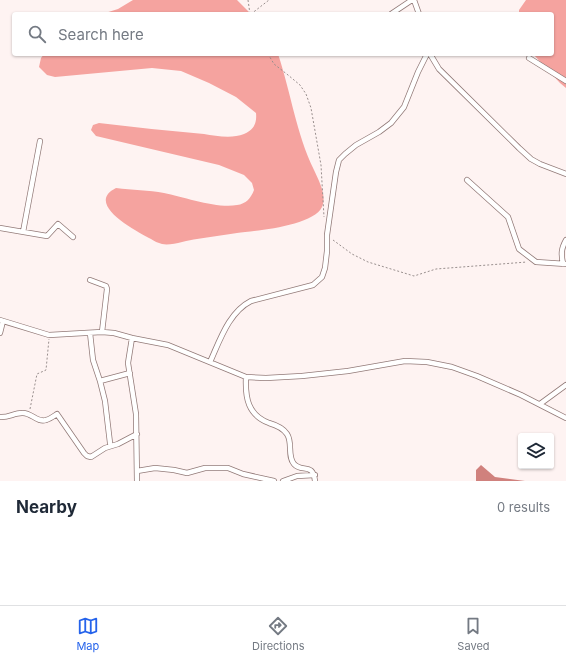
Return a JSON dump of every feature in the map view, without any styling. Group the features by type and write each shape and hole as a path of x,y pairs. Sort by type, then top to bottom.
{"street":[{"path":"394,12 413,0 418,12"},
{"path":"210,362 233,316 244,305 251,301 312,285 322,277 326,262 336,172 339,160 356,145 379,132 391,123 404,107 418,72 427,56"},
{"path":"429,56 439,69 519,148 540,164 566,174"},
{"path":"529,58 566,81"},
{"path":"23,232 40,141"},
{"path":"467,180 508,217 519,249 536,262 565,264"},
{"path":"0,228 47,236 58,224 74,237"},
{"path":"565,264 561,256 562,248 566,240"},
{"path":"90,280 106,286 107,289 102,332"},
{"path":"0,333 1,320 49,335 102,332 124,335 168,345 246,377 266,378 332,374 376,367 388,363 415,361 452,368 477,376 540,404 566,418"},
{"path":"90,333 92,360 100,381 105,401 111,446"},
{"path":"132,338 128,363 136,414 137,481"},
{"path":"100,381 130,373"},
{"path":"246,377 246,390 252,411 259,418 284,430 290,440 292,462 298,467 308,468 311,470 315,475 315,481"},
{"path":"540,404 566,385"},
{"path":"0,417 20,413 29,413 42,421 45,421 57,414 87,456 91,457 105,448 118,444 137,434"},
{"path":"137,472 155,468 187,473 205,468 228,468 242,474 274,481"},
{"path":"282,481 297,476 315,475"}],"path":[{"path":"248,0 251,12"},
{"path":"254,12 269,0"},
{"path":"269,56 274,64 300,85 306,94 311,108 320,165 325,222"},
{"path":"328,235 352,254 414,276 436,269 536,262"},
{"path":"29,413 37,374 46,370 49,335"}],"shaded area":[{"path":"133,0 237,0 249,12 108,12 118,9"},
{"path":"526,0 566,0 566,88 535,56 554,56 554,12 519,12"},
{"path":"42,56 279,56 298,127 308,156 322,188 324,198 322,207 317,213 307,219 283,226 170,244 158,243 125,224 116,216 109,209 106,202 108,194 116,188 164,193 211,204 229,206 240,204 248,200 254,190 252,183 244,175 219,165 96,136 91,130 93,125 99,123 229,137 239,136 252,128 256,120 256,113 236,97 181,71 152,68 55,77 47,75 39,67"},
{"path":"481,465 495,477 525,481 476,481 476,470"}]}
